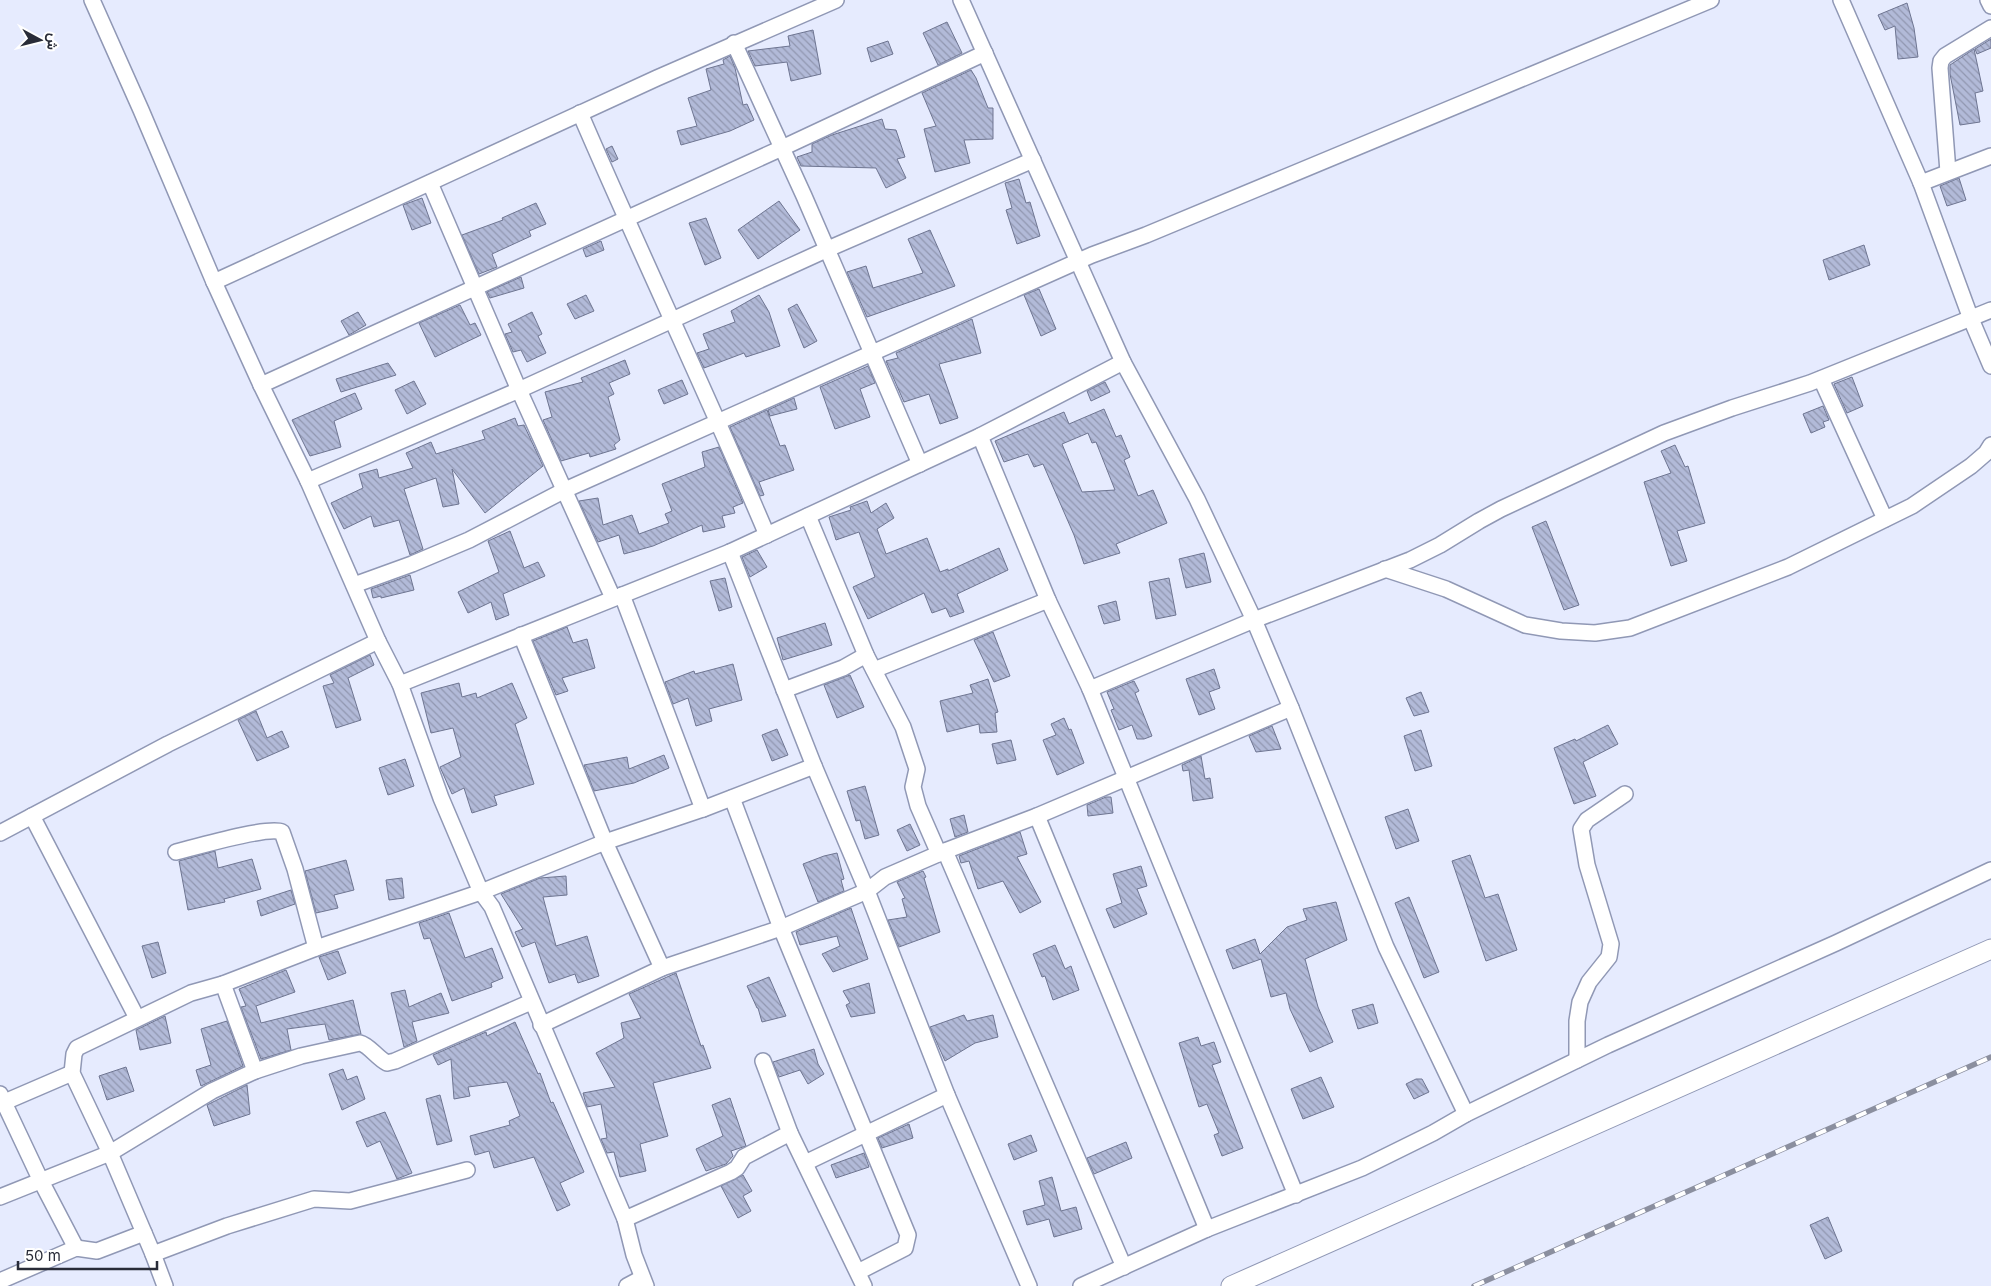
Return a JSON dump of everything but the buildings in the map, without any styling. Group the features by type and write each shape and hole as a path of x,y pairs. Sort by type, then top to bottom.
{"street":[{"path":"92,0 214,282 261,385 308,480 378,641 400,684 441,798 481,892 492,907 625,1219 634,1255 644,1282 626,1286"},
{"path":"214,282 580,113 836,0"},
{"path":"961,0 1123,362 1197,499 1254,620 1386,948 1466,1114"},
{"path":"354,585 412,564 469,540 565,490 1077,262 1164,228 1711,0"},
{"path":"1841,0 1921,183 1970,319 1991,366"},
{"path":"1988,0 1991,6"},
{"path":"1948,172 1940,78 1941,61 1945,56 1991,28"},
{"path":"734,44 828,249 920,464"},
{"path":"261,385 626,220 985,53"},
{"path":"580,113 626,220 719,421 767,535"},
{"path":"1921,183 1991,156"},
{"path":"308,480 519,390 828,249 1032,160"},
{"path":"430,183 519,390 617,596 703,809"},
{"path":"1090,689 1440,545 1479,520 1501,509 1664,433 1821,379 1991,310"},
{"path":"400,684 730,552 980,436 1123,362"},
{"path":"1821,379 1885,519"},
{"path":"980,436 1048,600 1090,689 1296,1195"},
{"path":"1385,569 1446,589 1525,625 1595,634 1630,628 1788,567 1912,506 1971,466 1986,453 1991,445"},
{"path":"808,516 866,655 903,727 916,764 917,775 913,787 918,806 942,853 1124,1267"},
{"path":"730,552 814,766 867,891 947,1096 1029,1286"},
{"path":"874,670 1048,600"},
{"path":"521,635 605,842 662,968"},
{"path":"0,832 168,744 378,641"},
{"path":"784,690 843,668 866,655"},
{"path":"541,1025 662,968 781,928 867,891 885,878 942,853 1037,816 1291,708"},
{"path":"165,1286 110,1153 72,1073 74,1054 77,1048 192,993 223,984 316,948 481,892 605,842 703,809 814,766"},
{"path":"1577,1060 1577,1021 1580,1002 1589,982 1609,957 1611,944 1588,865 1581,829 1587,820 1625,794"},
{"path":"732,798 781,928 908,1235 905,1248 861,1279 790,1133 763,1061"},
{"path":"32,816 137,1018"},
{"path":"1037,816 1207,1229"},
{"path":"176,852 262,832 278,830 282,832 295,869 316,948"},
{"path":"1081,1286 1207,1229 1362,1168 1433,1133 1466,1114 1577,1060 1836,943 1991,870"},
{"path":"1231,1286 1991,949"},
{"path":"223,984 255,1071"},
{"path":"0,1197 110,1153 212,1091 255,1071 301,1056 360,1043 367,1045 378,1058 387,1063 396,1061 531,1002"},
{"path":"72,1073 1,1100 76,1248"},
{"path":"805,1163 947,1096"},
{"path":"625,1219 731,1172 739,1166 744,1157 790,1133"},
{"path":"153,1254 227,1226 314,1199 350,1201 467,1170"},
{"path":"0,1281 76,1248 97,1251 144,1233"}],"railway":[{"path":"1474,1286 1991,1057"}]}
